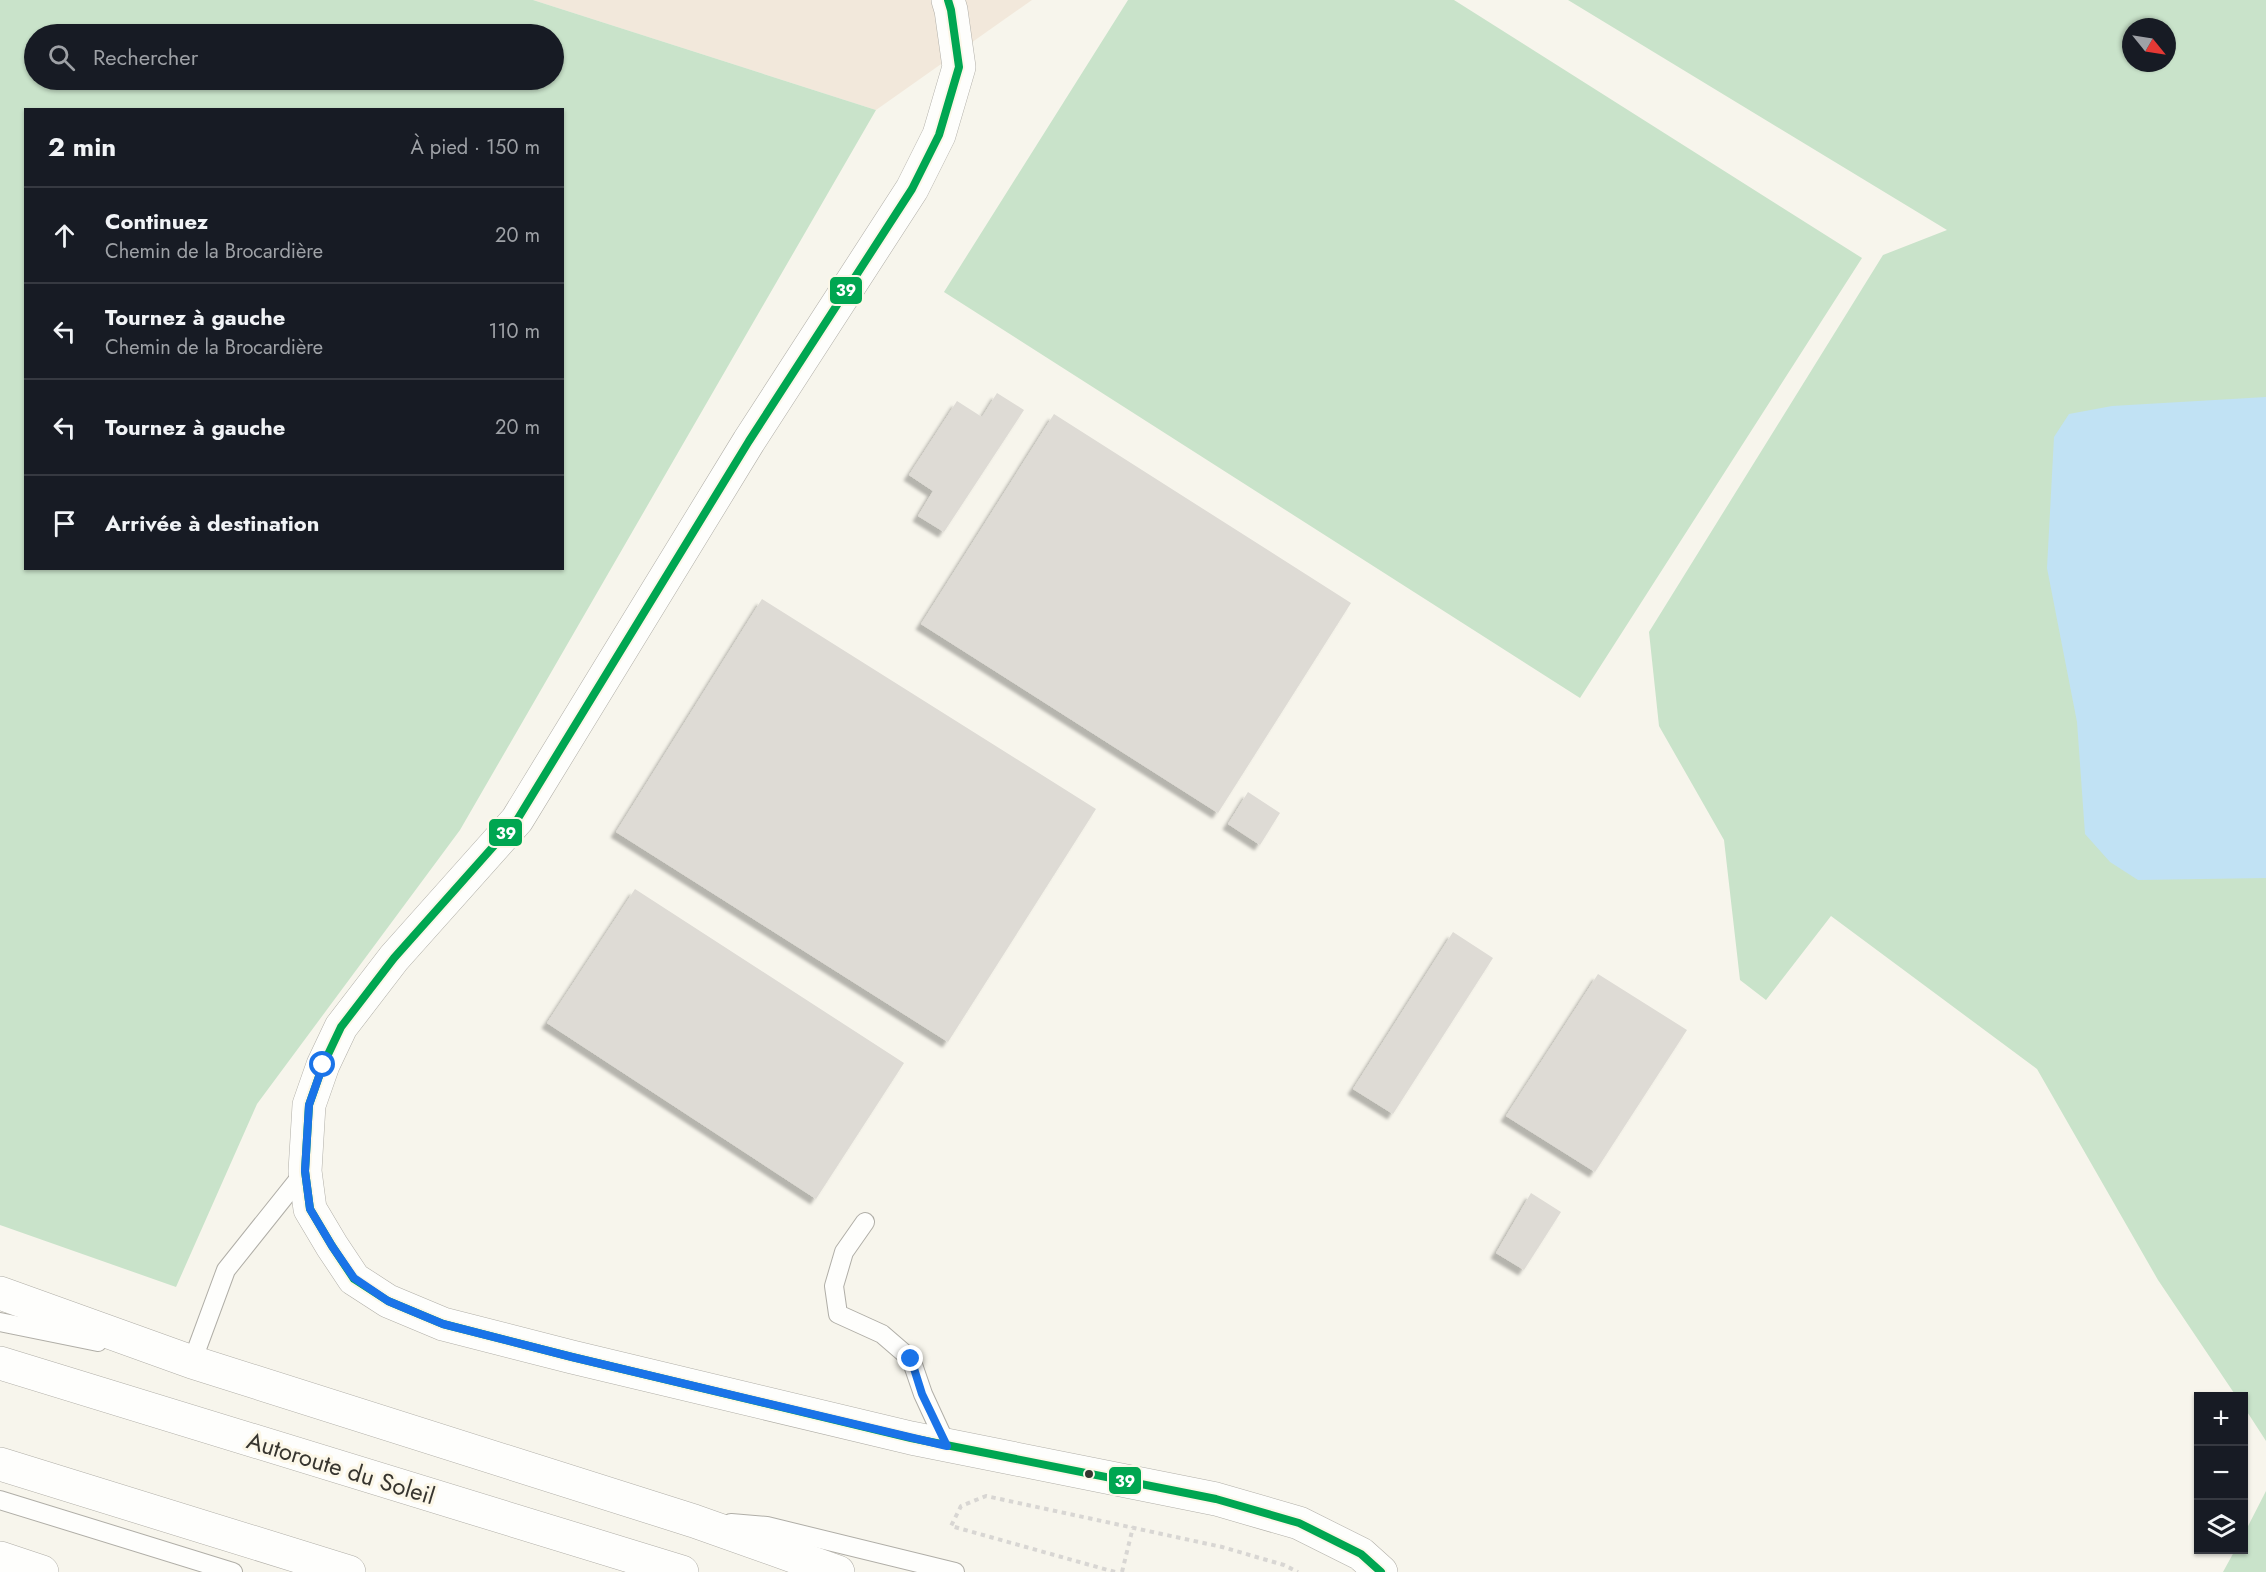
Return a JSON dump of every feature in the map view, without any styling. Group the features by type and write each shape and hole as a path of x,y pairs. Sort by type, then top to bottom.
{"main road":[{"path":"948,0 959,67 939,135 912,189 749,441 517,820 394,958 341,1026 323,1065 309,1105 305,1171 310,1209 354,1278 388,1301 443,1324 947,1446 1216,1499 1299,1523 1361,1554 1381,1572"},
{"path":"0,1293 192,1362 693,1521 838,1572"},
{"name":"Autoroute du Soleil","path":"0,1363 682,1572"},
{"path":"0,1464 349,1572"},
{"path":"0,1558 42,1572"},
{"path":"0,1570 11,1572"}],"lane":[{"path":"0,1322 192,1362 226,1270 305,1171"},
{"path":"865,1222 844,1252 834,1286 838,1314 882,1334 911,1359 922,1394 947,1446"},
{"path":"0,1500 233,1572"},
{"path":"693,1521 767,1526 955,1572"}],"path":[{"path":"1115,1572 951,1526 961,1506 986,1496 1222,1547 1284,1565 1298,1572"},
{"path":"1122,1572 1133,1527"}],"shaded area":[{"path":"533,0 1032,0 876,110"}],"green space":[{"path":"0,0 533,0 876,110 460,830 257,1104 176,1287 0,1225"},
{"path":"1128,0 1454,0 1862,258 1580,698 944,292"},
{"path":"1568,0 2266,0 2266,1441 2248,1413 2248,1392 2233,1392 2158,1280 2037,1069 1831,916 1766,1000 1740,980 1724,840 1659,726 1649,632 1883,255 1947,230"},
{"path":"2266,1491 2266,1572 2223,1572 2233,1554 2248,1554 2248,1526"}],"water":[{"path":"2266,397 2266,878 2138,880 2110,862 2085,834 2077,722 2047,568 2054,437 2069,414 2112,406"}],"building":[{"path":"997,393 1024,410 944,532 918,516 933,491 909,475 957,401 982,417"},
{"path":"1054,414 1351,603 1218,813 921,624"},
{"path":"762,599 1096,809 948,1042 616,832"},
{"path":"1248,792 1280,813 1260,845 1228,824"},
{"path":"635,889 904,1063 816,1199 547,1023"},
{"path":"1453,932 1493,958 1393,1114 1353,1089"},
{"path":"1598,974 1687,1030 1595,1172 1506,1116"},
{"path":"1531,1193 1561,1212 1524,1270 1496,1253"}],"transit line":[{"name":"39","path":"948,0 959,67 939,135 912,189 749,441 517,820 394,958 341,1027 323,1065 309,1105 305,1171 310,1209 354,1279 388,1301 443,1324 911,1438 1216,1499 1299,1523 1361,1554 1381,1572"}],"route":[{"path":"323,1065 309,1105 305,1171 310,1209 354,1278 388,1301 443,1324 947,1446 922,1394 911,1359"}]}
